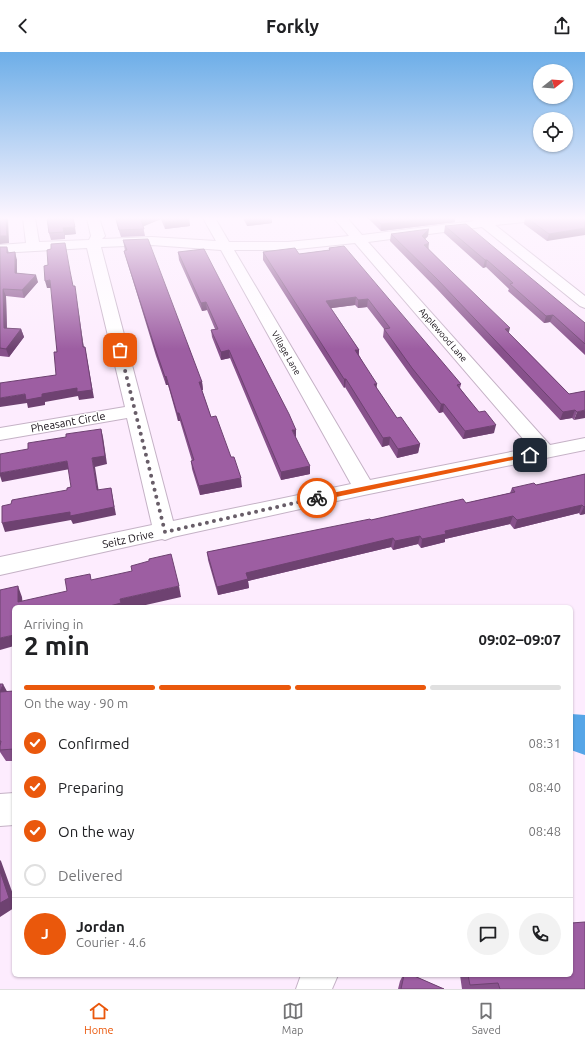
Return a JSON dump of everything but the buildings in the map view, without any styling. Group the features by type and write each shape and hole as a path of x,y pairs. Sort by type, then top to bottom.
{"street":[{"path":"97,262 136,411 165,532"},
{"name":"Village Lane","path":"233,262 364,488"},
{"name":"Applewood Lane","path":"379,262 545,452"},
{"path":"533,262 585,303"},
{"path":"566,288 585,286"},
{"name":"Pheasant Circle","path":"0,434 136,411"},
{"name":"Seitz Drive","path":"0,566 165,532 364,488 585,444"},
{"path":"0,810 12,809"},
{"path":"314,989 319,977"}],"water":[{"path":"573,714 585,715 585,755 573,751"}],"way so far":[{"path":"120,350 165,532 317,498"}],"route":[{"path":"317,498 530,455"}]}
